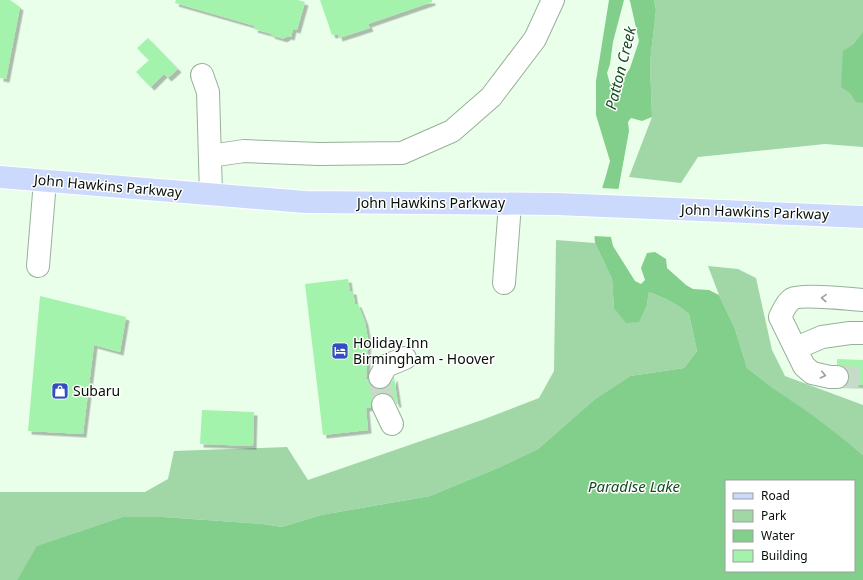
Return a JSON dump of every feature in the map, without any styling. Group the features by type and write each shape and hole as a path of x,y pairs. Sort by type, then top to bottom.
{"main road":[{"name":"John Hawkins Parkway","path":"0,177 305,202 557,204 863,217"}],"lane":[{"path":"210,156 244,151 319,154 402,153 452,131 491,97 535,39 553,0"},
{"path":"202,75 208,92 211,194"},
{"path":"38,266 45,181"},
{"path":"504,283 510,204"},
{"path":"837,377 812,373 804,366 780,317 784,308 792,299 803,296 863,300"},
{"path":"796,348 822,337 850,333 863,333"},
{"path":"380,377 386,366 405,358"}],"green space":[{"path":"654,0 863,0 863,147 825,144 698,157 681,183 629,177 652,117 650,62 656,10"},
{"path":"556,240 595,243 612,279 614,308 647,304 649,292 666,299 689,314 697,351 684,368 630,376 595,399 538,449 500,467 430,496 321,515 282,527 263,524 163,517 122,517 38,546 17,580 0,580 0,492 145,492 168,479 174,451 287,447 308,480 482,420 539,398 554,371"},
{"path":"708,266 738,269 756,278 772,350 785,376 863,405 863,455 747,368 735,329 719,295"}],"water":[{"name":"Paradise Lake","path":"609,0 624,0 607,73 610,84 616,87 622,82 630,68 639,41 629,0 654,0 656,10 650,62 652,117 642,121 631,118 628,122 629,131 611,237 613,246 635,281 641,284 645,280 641,268 647,253 655,252 666,259 667,268 686,285 693,289 709,290 719,295 735,329 747,368 812,415 863,455 863,580 17,580 37,546 122,517 163,517 263,524 282,527 321,515 430,496 500,467 538,449 595,399 630,376 684,368 697,351 689,314 666,299 649,292 647,304 639,322 626,323 614,308 612,279 595,243 593,217 610,161 596,115 596,81"},
{"path":"863,32 863,103 856,102 850,93 841,87 843,51 854,44"}],"pier":[{"path":"600,188 620,189 613,237 592,236 591,217"}],"building":[{"path":"0,0 10,0 20,7 6,79 0,78"},
{"path":"176,0 298,0 305,2 297,30 293,29 291,37 287,36 284,39 254,29 255,26 175,3"},
{"path":"320,0 432,0 432,2 368,24 370,28 339,38 338,34 332,35"},
{"path":"148,38 178,69 168,78 164,74 151,87 136,72 149,60 137,48"},
{"name":"Holiday Inn Birmingham - Hoover","path":"348,279 350,291 353,291 355,304 358,304 365,322 368,340 366,379 368,379 374,388 381,389 387,387 394,377 398,404 396,404 390,395 384,393 378,394 373,398 371,407 366,408 368,430 323,435 305,284"},
{"name":"Subaru","path":"40,296 126,317 120,352 94,345 83,434 28,431"},
{"path":"837,359 863,360 863,385 847,384 849,377 848,371 844,366 837,365"},
{"path":"202,410 254,412 253,446 200,444"}],"tunnel":[{"path":"380,377 383,405"},
{"path":"837,377 863,378"}],"place":[{"name":"Holiday Inn Birmingham - Hoover","path":"340,351"},
{"name":"Subaru","path":"60,391"}],"water label":[{"name":"Patton Creek","path":"621,68"}]}
